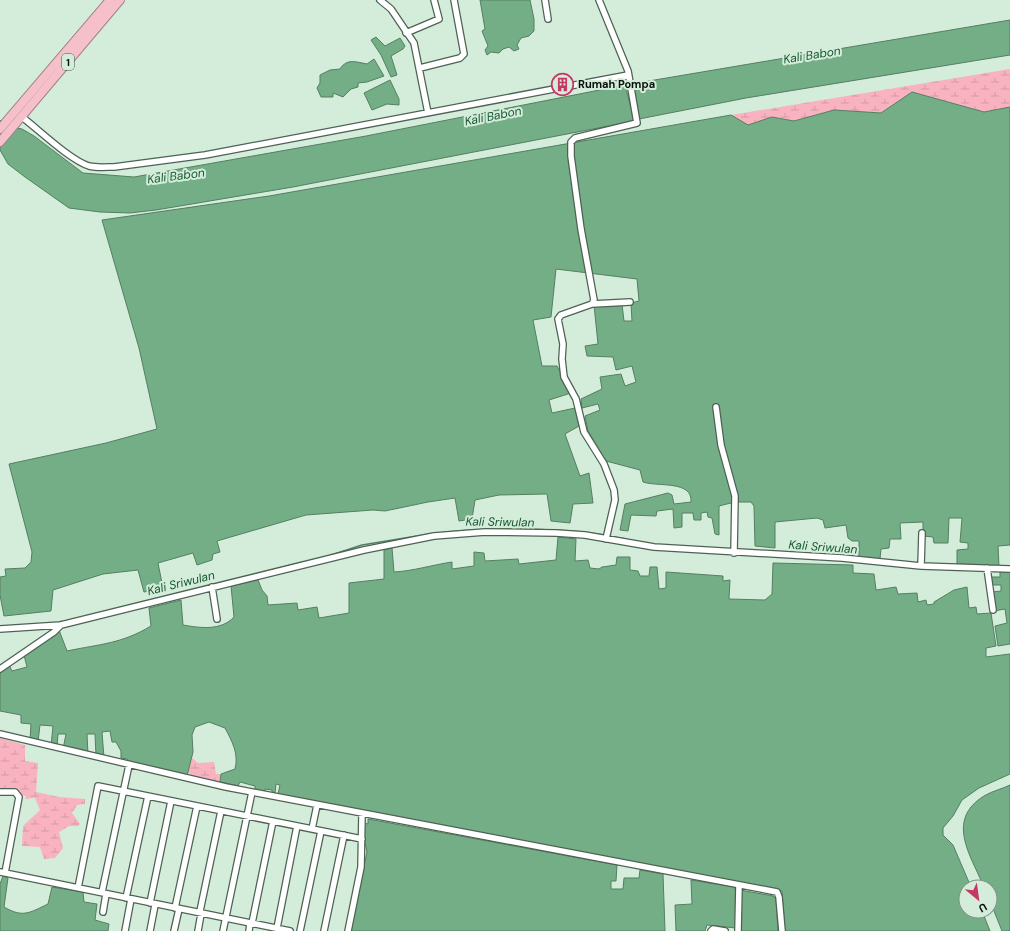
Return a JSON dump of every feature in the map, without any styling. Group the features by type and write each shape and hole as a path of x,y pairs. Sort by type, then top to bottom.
{"highway":[{"name":"1","path":"0,142 16,119 110,0"},
{"name":"1","path":"0,129 16,119 120,0"}],"street":[{"path":"380,0 392,9 415,46 428,113"},
{"path":"406,33 439,19 434,0"},
{"path":"420,68 460,58 464,54 454,0"},
{"path":"545,0 548,19"},
{"path":"592,304 594,300 581,229 571,159 571,142 575,138 637,123 623,55 599,0"},
{"path":"16,119 89,166 102,168 133,166 205,155 628,75"},
{"path":"606,539 615,495 606,468 584,432 576,399 564,377 562,359 563,344 558,319 561,315 592,304 630,302"},
{"path":"716,407 718,429 735,496 734,553"},
{"path":"0,629 60,625 364,550 434,536 485,532 556,533 654,547 734,553 842,558 921,566 1010,569"},
{"path":"921,566 922,533"},
{"path":"987,568 992,610"},
{"path":"212,588 217,619"},
{"path":"0,669 54,632 60,625"},
{"path":"0,734 129,765 252,792 777,892 780,897 782,931"},
{"path":"103,912 104,893 129,765"},
{"path":"78,888 98,786 362,839"},
{"path":"0,792 15,792 19,797 3,873 251,923 274,929 290,931"},
{"path":"223,931 252,792"},
{"path":"125,931 128,898 148,796"},
{"path":"150,931 152,904 171,801"},
{"path":"312,829 317,805"},
{"path":"174,931 196,806"},
{"path":"198,931 221,811"},
{"path":"348,931 361,867 362,814"},
{"path":"249,931 273,821"},
{"path":"274,929 298,826"},
{"path":"300,931 321,831"},
{"path":"324,931 344,836"},
{"path":"738,931 739,885"},
{"path":"711,931 713,929 725,931"}],"green space":[{"path":"1010,69 1010,107 984,112 912,92 881,113 834,110 794,121 772,117 748,126 731,115"},
{"path":"0,738 25,745 25,761 38,763 36,792 59,797 85,799 85,804 77,805 72,813 80,824 78,826 69,826 59,832 63,848 55,858 44,859 40,847 22,846 23,826 40,810 35,798 25,799 26,796 21,795 20,791 0,790"},
{"path":"192,758 198,763 214,762 216,774 221,774 220,782 191,777 191,774 188,773"}],"water":[{"path":"480,0 530,0 534,19 534,31 529,36 521,38 517,45 519,49 514,51 509,47 503,49 499,53 491,52 487,55 485,50 488,46 482,31 485,29"},
{"name":"Kali Babon","path":"1010,20 1010,55 746,98 639,119 631,84"},
{"path":"376,37 385,46 400,38 405,46 403,49 391,56 397,75 391,77 381,55 371,40"},
{"path":"374,59 384,76 367,82 358,83 358,87 351,89 343,97 333,93 333,97 321,97 317,88 320,83 320,75 330,70 340,69 349,62 367,64"},
{"path":"390,80 399,99 399,105 387,104 372,110 364,93"},
{"name":"Kali Babon","path":"625,85 634,120 629,122 293,187 130,213 100,212 69,208 8,164 0,150 0,120 6,126 22,129 34,136 83,173 134,177 366,136"},
{"path":"912,92 984,112 1010,107 1010,545 998,546 999,566 957,564 957,550 968,549 968,543 960,542 962,518 949,518 948,543 934,543 933,537 923,536 923,522 900,523 901,539 890,539 889,548 881,549 880,559 859,557 859,541 852,541 848,538 846,525 825,528 823,520 817,518 775,522 775,548 755,546 754,506 751,502 735,502 719,506 719,535 715,534 712,518 708,517 707,512 701,513 701,520 694,520 693,513 682,513 682,527 674,528 673,509 657,511 656,516 631,515 628,531 620,530 625,504 668,493 672,495 674,504 691,502 690,495 686,490 680,487 643,482 640,470 606,461 588,431 585,416 600,410 598,404 582,408 581,399 602,389 600,377 621,374 625,386 636,382 632,366 616,370 613,357 587,356 585,346 598,344 594,305 622,304 624,321 632,321 631,303 639,301 637,279 556,269 551,317 533,320 542,366 557,366 571,393 549,400 552,413 575,408 579,426 565,434 580,476 589,473 593,503 573,504 570,523 551,521 547,494 499,495 475,500 472,519 459,521 455,498 385,511 373,510 306,515 217,541 220,552 213,554 212,560 197,565 193,553 158,563 163,588 144,592 138,570 103,574 53,590 51,611 4,616 0,595 0,577 6,576 5,569 25,568 31,562 32,552 9,464 106,443 157,429 139,348 102,220 269,196 731,115 748,125 772,117 794,121 834,110 881,113"},
{"path":"558,537 576,539 575,561 588,560 590,568 599,569 602,567 616,565 617,557 630,557 630,570 638,571 640,576 649,576 650,567 657,567 659,589 666,588 666,572 723,576 723,581 730,580 729,599 765,600 772,594 773,563 853,565 853,573 874,574 876,590 896,587 898,594 917,593 918,602 926,600 927,605 934,604 934,602 954,590 967,587 969,608 976,607 977,614 991,613 996,646 986,648 986,657 1010,654 1010,774 979,788 962,800 953,816 943,828 943,835 953,845 968,879 958,879 958,919 985,919 990,931 785,931 782,891 278,794 280,785 276,784 275,793 272,793 272,790 265,789 265,792 255,790 255,786 240,782 238,786 220,782 221,774 235,769 236,758 232,743 225,728 209,722 195,727 192,735 193,752 187,776 129,763 127,759 121,758 121,751 116,742 112,742 110,731 102,732 104,758 96,756 95,734 87,734 88,755 63,749 66,734 58,734 57,747 51,746 53,726 40,725 38,742 30,740 31,724 21,723 21,715 0,711 0,673 9,665 12,671 27,667 24,655 59,630 67,651 110,643 130,637 151,626 149,608 181,600 183,625 210,627 223,625 234,617 231,586 258,580 262,590 267,596 268,605 297,603 298,610 317,607 319,618 349,613 349,583 384,579 384,550 392,548 394,572 452,562 452,569 474,566 474,552 484,553 485,561 518,559 519,564 556,560"},
{"path":"1000,572 1010,572 1010,644 998,646 995,626 1007,623 1005,609 994,611 992,592 1001,591 1001,585 992,585 991,577 1000,577"},
{"path":"1010,785 1010,931 1002,931 997,919 998,879 980,879 964,839 963,827 966,816 972,806 987,794"},
{"path":"368,819 617,865 616,881 611,881 611,889 623,889 624,878 639,878 640,870 663,874 665,931 350,931 367,852 364,838 364,823 368,824"},
{"path":"3,876 8,878 4,907 21,913 36,910 48,904 52,887 83,892 84,902 97,904 95,920 109,924 108,931 0,931 0,884"},
{"path":"691,880 734,887 736,891 736,928 707,925 705,931 676,931 675,905 692,904"},
{"path":"740,890 773,896 776,899 778,931 740,931"}],"waterway":[{"name":"Kali Sriwulan","path":"439,533 472,530 528,529 576,531 604,535"},
{"name":"Kali Sriwulan","path":"328,556 362,545 429,534"},
{"name":"Kali Sriwulan","path":"608,536 626,539"},
{"name":"Kali Sriwulan","path":"697,547 725,549"},
{"name":"Kali Sriwulan","path":"248,576 303,562"}],"place":[{"name":"Rumah Pompa","path":"562,84"}]}
